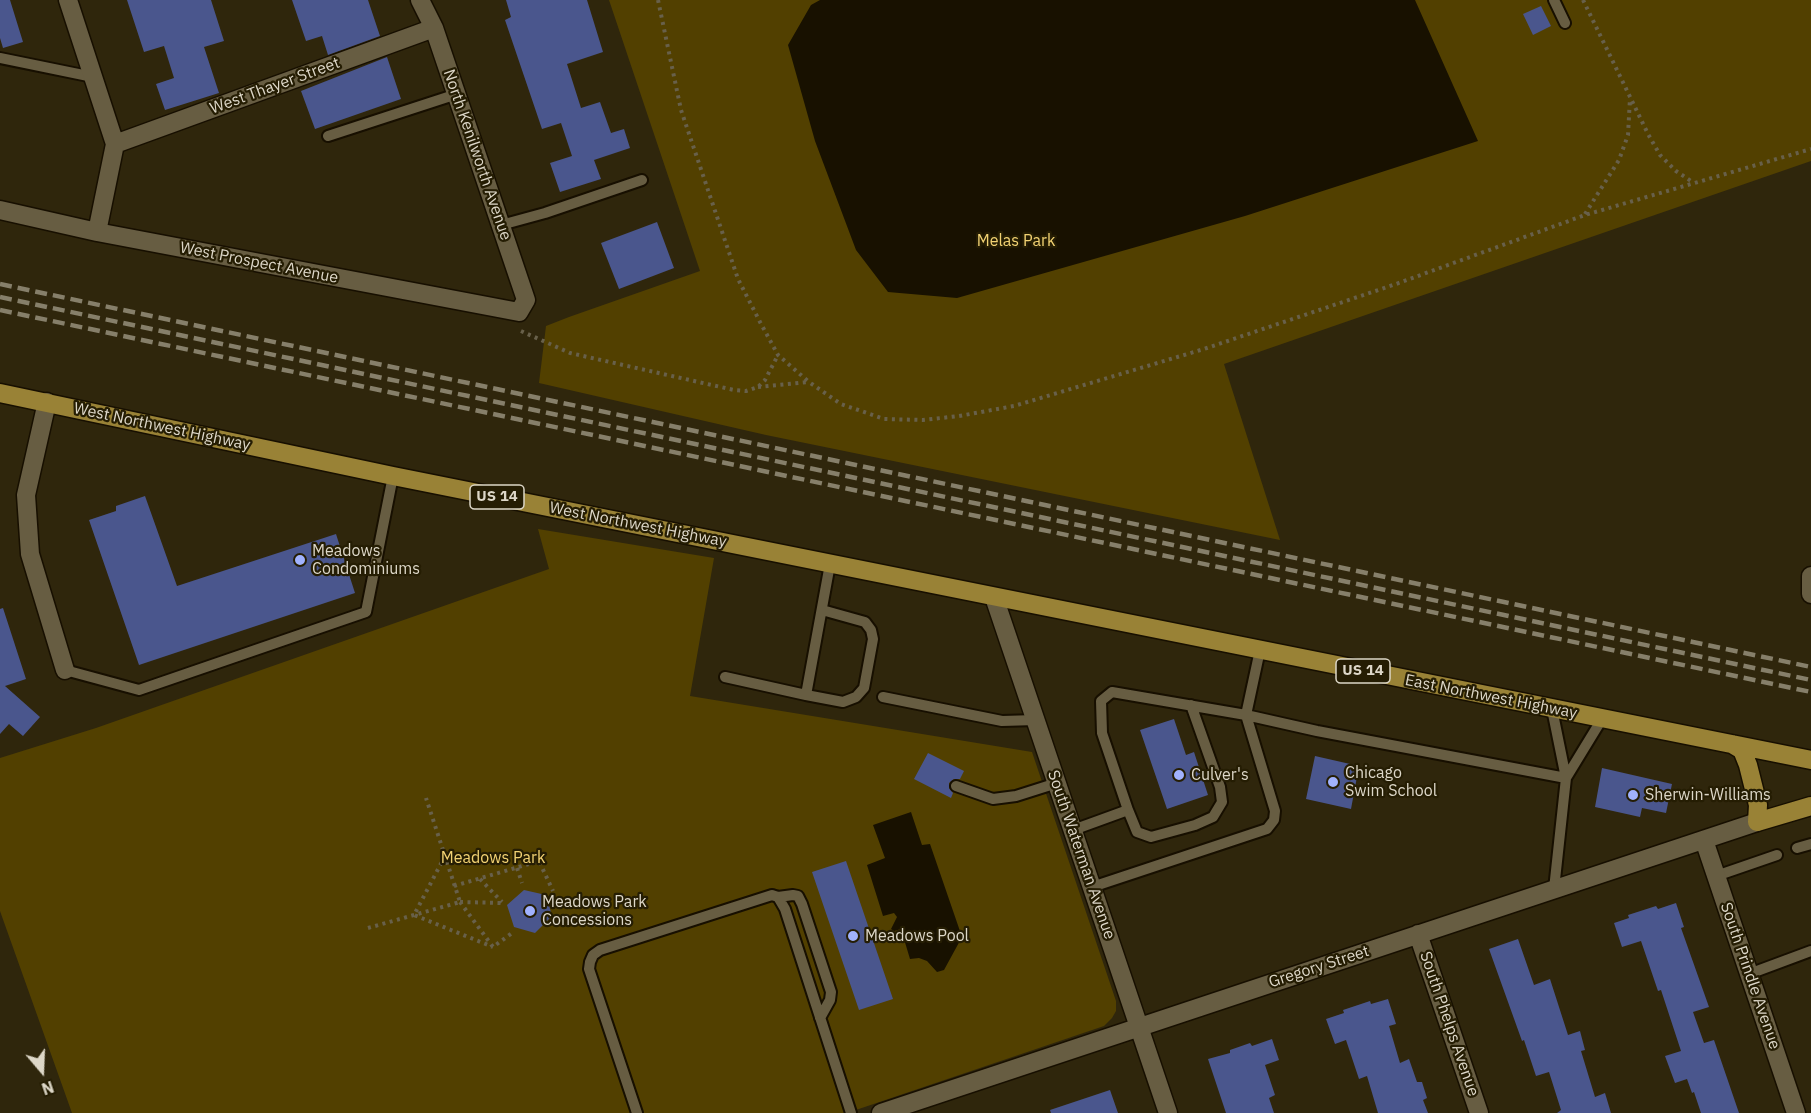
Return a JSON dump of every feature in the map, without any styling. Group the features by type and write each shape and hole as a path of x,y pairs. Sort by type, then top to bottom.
{"main road":[{"name":"West Northwest Highway","path":"0,393 393,476 994,597"},
{"name":"East Northwest Highway","path":"994,597 1811,760"},
{"path":"1731,744 1742,750 1748,765 1757,798 1757,822 1811,806"}],"street":[{"path":"68,0 115,144 98,232"},
{"name":"North Kenilworth Avenue","path":"420,0 435,28 525,300 519,312"},
{"name":"West Thayer Street","path":"115,144 435,28"},
{"name":"West Prospect Avenue","path":"0,210 98,232 519,312"},
{"path":"47,402 26,495 30,554 65,670"},
{"path":"1811,576 1811,594"},
{"name":"South Waterman Avenue","path":"994,597 1168,1113"},
{"name":"Gregory Street","path":"881,1113 1757,822"},
{"name":"South Prindle Avenue","path":"1704,840 1796,1113"},
{"name":"South Phelps Avenue","path":"1418,934 1479,1113"}],"lane":[{"path":"1554,0 1565,23"},
{"path":"0,58 93,77"},
{"path":"328,136 457,94"},
{"path":"501,225 545,213 642,180"},
{"path":"65,670 139,690 366,612 393,476"},
{"path":"806,695 830,564"},
{"path":"725,677 843,702 856,697 864,688 873,639 871,630 865,622 822,610"},
{"path":"1092,887 1267,829 1274,820 1275,811 1245,715 1260,650"},
{"path":"1191,705 1220,787 1222,802 1213,817 1195,825 1150,837 1137,832 1102,733 1101,701 1112,692 1191,705 1245,715 1317,731 1566,778"},
{"path":"883,697 1002,721 1036,720"},
{"path":"1552,709 1566,778 1554,889"},
{"path":"1566,778 1602,719"},
{"path":"956,786 993,800 1016,796 1057,783"},
{"path":"1073,830 1128,810"},
{"path":"1797,848 1811,844"},
{"path":"1716,876 1776,855"},
{"path":"637,1113 589,969 593,955 600,950 764,896 778,897 793,894 802,904 831,992 830,1000 820,1018"},
{"path":"778,897 785,909 851,1113"},
{"path":"1749,974 1811,951"}],"path":[{"path":"658,0 681,110 738,279 778,355 809,382 841,404 884,419 923,420 1014,406 1204,350 1396,284 1585,215 1811,149"},
{"path":"1583,0 1660,155 1676,171 1695,183"},
{"path":"1585,215 1619,160 1628,135 1630,97"},
{"path":"758,387 809,382"},
{"path":"426,798 460,902 492,947"},
{"path":"414,915 445,856"},
{"path":"454,886 540,861 553,891"},
{"path":"517,868 522,883"},
{"path":"368,928 460,902 502,903 480,879"},
{"path":"414,915 492,947"},
{"path":"492,947 512,933"}],"green space":[{"name":"Melas Park","path":"609,0 1811,0 1811,161 1224,364 1280,540 766,435 539,383 546,326 700,271"},
{"name":"Meadows Park","path":"538,529 714,558 690,696 1032,752 1116,1001 1116,1011 1112,1018 1104,1026 847,1113 72,1113 0,911 0,758 96,728 549,569"}],"shaded area":[{"path":"820,0 1415,0 1478,141 1245,216 957,298 888,292 856,250 815,141 788,45 811,5"},
{"path":"911,812 922,845 930,844 962,937 944,970 937,972 927,961 919,958 910,959 901,929 894,931 891,929 897,917 894,913 883,916 867,865 885,858 873,825"}],"building":[{"path":"0,0 10,0 23,42 3,48 0,38"},
{"path":"127,0 211,0 224,41 204,47 219,93 165,110 156,84 174,78 164,46 144,52"},
{"path":"292,0 368,0 380,36 328,55 322,36 306,41"},
{"path":"506,0 587,0 603,52 567,64 581,108 600,102 611,133 624,129 630,148 594,160 601,179 560,192 550,163 572,156 561,123 542,129 505,20 511,17"},
{"path":"1541,6 1551,26 1533,35 1523,14"},
{"path":"387,57 401,99 315,129 301,91"},
{"path":"657,222 674,268 619,289 601,243"},
{"name":"Meadows Condominiums","path":"145,496 177,586 336,534 355,593 139,665 89,520 116,511 116,506"},
{"path":"3,608 26,679 5,686 40,717 23,736 9,724 0,734 0,609"},
{"name":"Culver's","path":"1174,719 1186,755 1194,752 1208,795 1167,809 1140,730"},
{"path":"928,753 964,771 960,779 954,779 949,783 949,788 953,793 951,798 914,779"},
{"name":"Chicago Swim School","path":"1315,756 1359,766 1351,809 1306,799"},
{"name":"Sherwin-Williams","path":"1602,768 1672,784 1666,813 1642,808 1640,817 1595,807"},
{"name":"Meadows Pool","path":"846,861 893,999 859,1010 812,872"},
{"name":"Meadows Park Concessions","path":"524,890 546,895 552,916 535,933 514,927 507,905"},
{"path":"1676,903 1684,927 1681,928 1709,1007 1693,1012 1704,1043 1714,1040 1739,1113 1701,1113 1687,1079 1675,1083 1665,1056 1681,1051 1661,990 1658,991 1641,941 1622,947 1614,923 1629,918 1628,915 1656,906 1658,909"},
{"path":"1518,939 1534,985 1550,979 1568,1035 1580,1031 1585,1050 1581,1051 1595,1097 1605,1093 1611,1113 1557,1113 1561,1110 1549,1072 1536,1076 1489,949"},
{"path":"1388,999 1396,1024 1389,1026 1400,1063 1409,1059 1417,1082 1422,1082 1427,1098 1423,1100 1428,1113 1378,1113 1367,1076 1359,1079 1346,1040 1335,1044 1326,1019 1344,1013 1343,1010 1370,1001 1371,1004"},
{"path":"1272,1039 1279,1060 1265,1065 1275,1095 1269,1098 1274,1113 1226,1113 1208,1059 1230,1053 1230,1050 1250,1043 1252,1046"},
{"path":"1110,1090 1118,1113 1051,1113 1050,1110"}],"railway":[{"path":"0,284 1811,667"},
{"path":"0,297 1811,680"},
{"path":"0,310 1811,692"}],"place":[{"name":"Meadows Condominiums","path":"300,560"},
{"name":"Culver's","path":"1179,775"},
{"name":"Chicago Swim School","path":"1333,782"},
{"name":"Sherwin-Williams","path":"1633,795"},
{"name":"Meadows Park Concessions","path":"530,911"},
{"name":"Meadows Pool","path":"853,936"}]}
